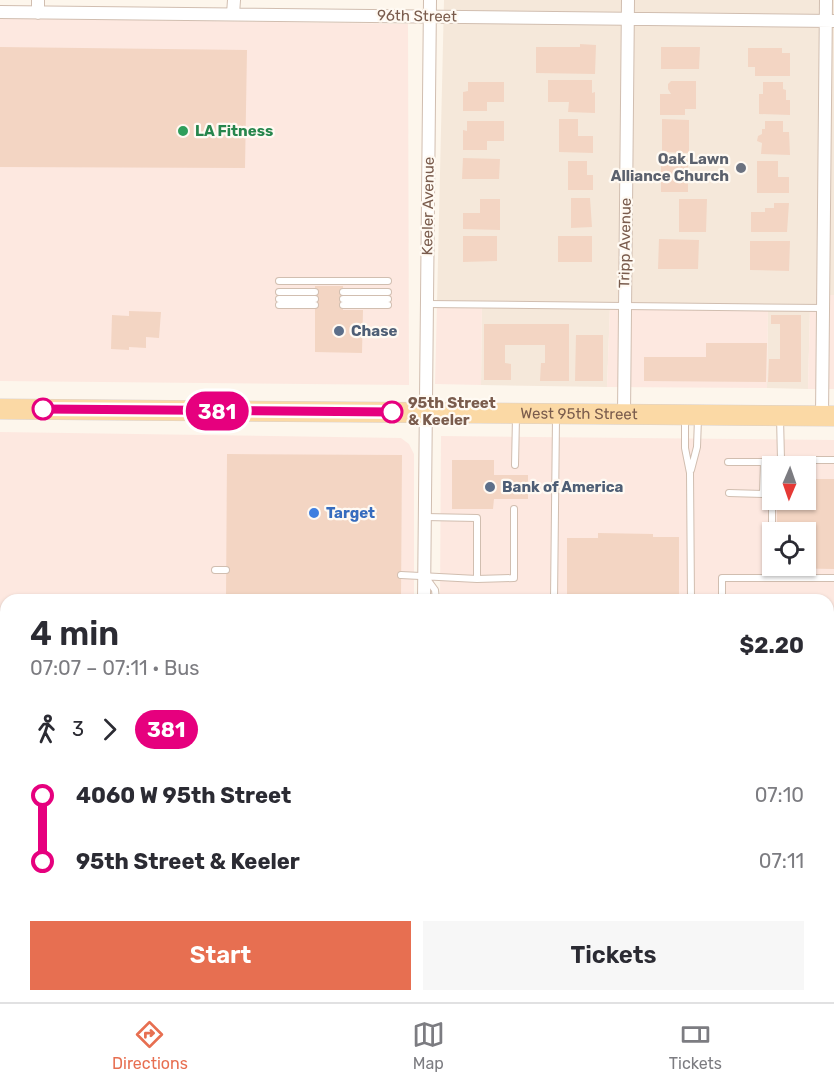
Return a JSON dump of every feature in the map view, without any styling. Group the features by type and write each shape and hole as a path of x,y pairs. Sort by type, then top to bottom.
{"main road":[{"name":"West 95th Street","path":"0,409 828,416"}],"street":[{"path":"233,14 234,0"},
{"name":"Keeler Avenue","path":"424,594 430,0"},
{"name":"Tripp Avenue","path":"624,414 628,0"},
{"path":"826,0 830,21 828,416"},
{"name":"96th Street","path":"0,12 38,6 233,14 830,21"}],"lane":[{"path":"279,281 388,281"},
{"path":"279,298 315,299 279,298"},
{"path":"343,299 388,299 343,299"},
{"path":"426,304 625,307 827,299"},
{"path":"515,465 516,413"},
{"path":"554,594 556,414"},
{"path":"691,594 690,473 685,448 692,415"},
{"path":"690,473 697,447 692,415"},
{"path":"780,416 781,456"},
{"path":"816,461 834,460"},
{"path":"728,462 762,462"},
{"path":"729,493 762,494"},
{"path":"401,575 477,579 514,578 514,509"},
{"path":"425,518 477,518 477,579"},
{"path":"214,570 226,570"},
{"path":"425,576 435,594"},
{"path":"722,594 722,578 834,578"}],"shaded area":[{"path":"444,0 834,0 834,295 823,295 823,308 810,308 808,389 767,388 768,308 610,307 607,387 481,385 482,305 437,304"},
{"path":"0,18 408,24 409,385 0,381"},
{"path":"823,295 834,295 834,389 808,389 810,308 822,308"},
{"path":"437,304 482,305 481,385 435,384"},
{"path":"610,306 768,307 767,388 607,387"},
{"path":"0,432 401,438 409,444 414,454 414,594 0,594"},
{"path":"441,436 834,440 834,594 440,594"}],"building":[{"path":"580,44 596,45 595,74 536,73 536,47 580,47"},
{"path":"0,47 247,50 245,168 0,167"},
{"path":"661,47 700,47 699,69 661,69"},
{"path":"748,48 782,48 782,53 790,53 790,76 755,76 755,67 748,67"},
{"path":"548,80 592,80 592,93 595,92 595,113 568,112 569,102 548,102"},
{"path":"671,81 696,81 696,109 685,109 685,115 660,115 660,94 671,94 668,84"},
{"path":"468,82 504,82 504,102 487,102 487,111 463,111 463,92 468,91"},
{"path":"763,82 783,82 786,100 790,100 790,115 759,114 759,94 763,94"},
{"path":"559,119 578,119 578,136 593,136 593,153 559,152"},
{"path":"662,119 689,120 689,153 662,152"},
{"path":"467,121 504,121 504,141 487,141 487,150 463,150 463,130 467,131"},
{"path":"765,121 783,121 783,132 789,132 790,155 761,154 762,143 757,141 758,136 762,134 762,129 765,129"},
{"path":"463,158 500,159 499,179 462,179"},
{"path":"661,159 688,160 688,192 661,192"},
{"path":"568,161 587,161 587,175 593,175 593,190 568,190"},
{"path":"757,161 778,161 778,177 789,177 789,193 757,193"},
{"path":"571,198 590,198 592,227 571,228"},
{"path":"480,199 500,199 500,230 463,229 463,213 480,213"},
{"path":"679,199 707,199 706,232 679,232"},
{"path":"774,203 789,203 787,232 751,232 751,212 765,212 765,208 774,208"},
{"path":"463,236 497,236 497,261 463,262"},
{"path":"558,236 592,236 592,262 558,262"},
{"path":"659,239 699,240 698,269 658,269"},
{"path":"750,241 790,241 789,271 750,270"},
{"name":"Chase","path":"315,286 343,286 343,310 363,310 362,353 315,352"},
{"path":"129,311 161,312 159,338 146,337 146,348 111,349 112,315 129,316"},
{"path":"771,315 801,315 801,382 768,382 769,359 780,359 780,324 771,324"},
{"path":"484,324 569,324 569,381 540,381 541,363 545,363 545,345 505,345 505,363 511,364 511,380 484,380"},
{"path":"576,335 603,335 603,381 575,381"},
{"path":"706,343 767,343 766,382 644,381 644,357 706,357"},
{"name":"Target","path":"227,454 402,455 401,594 226,594"},
{"name":"Bank of America","path":"452,460 494,460 494,475 528,475 528,499 494,499 493,509 452,509"},
{"path":"816,479 834,479 834,569 816,569 816,522 777,522 777,510 816,510"},
{"path":"598,533 679,537 679,594 567,594 567,538 598,538"}],"bus line":[{"name":"381","path":"43,409 392,412"}],"place":[{"name":"LA Fitness","path":"183,131"},
{"name":"Oak Lawn Alliance Church","path":"741,168"},
{"name":"Chase","path":"339,331"},
{"name":"95th Street & Keeler","path":"392,412"},
{"name":"Bank of America","path":"490,487"},
{"name":"Target","path":"314,513"}]}
